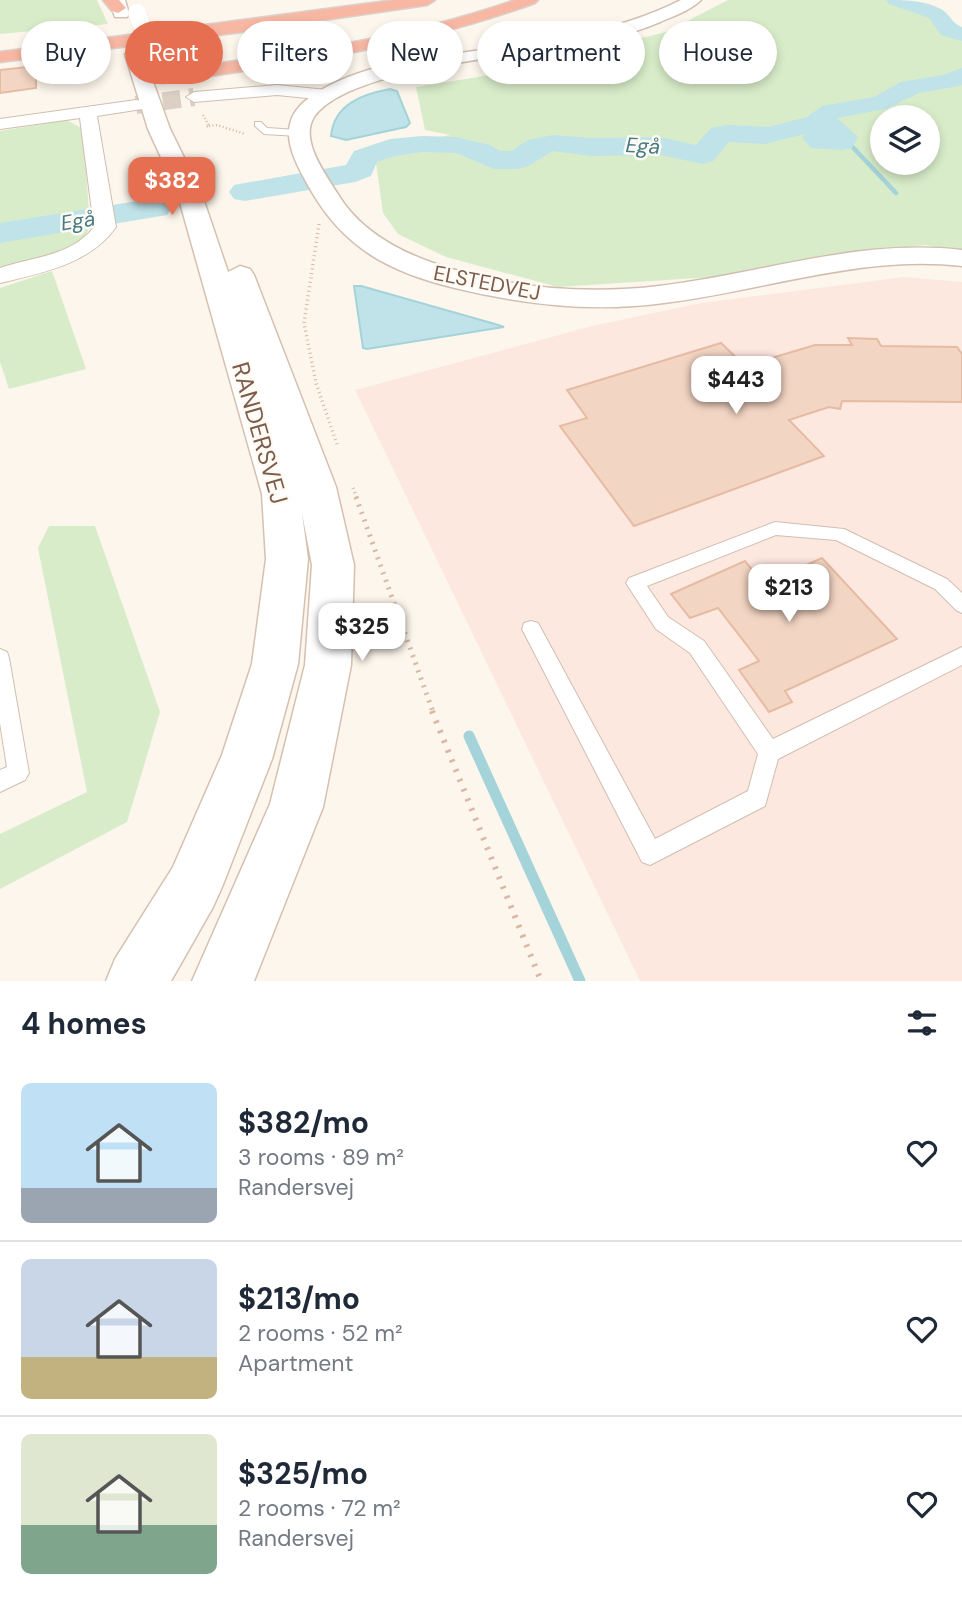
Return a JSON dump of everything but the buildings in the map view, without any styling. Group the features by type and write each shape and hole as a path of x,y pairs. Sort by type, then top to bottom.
{"highway":[{"path":"0,40 362,0"},
{"path":"0,46 362,0"},
{"path":"0,57 242,27 427,0"},
{"path":"223,67 411,37 454,26 530,0"}],"main road":[{"path":"298,133 308,111 327,95 355,81 379,73 621,30 655,19 693,0"},
{"name":"RANDERSVEJ","path":"136,981 193,887 246,759 275,664 287,559 281,494 189,192 159,129 154,84"},
{"name":"RANDERSVEJ","path":"159,84 192,116 207,186 317,487 333,565 328,665 296,807 223,981"},
{"name":"ELSTEDVEJ","path":"298,133 300,146 345,223 377,248 428,272 508,291 581,298 655,296 894,254 962,258"}],"street":[{"path":"192,116 261,89 298,90 327,95"},
{"path":"0,124 135,105"},
{"path":"0,276 72,254 93,244 105,227 88,112"}],"lane":[{"path":"258,124 264,131 298,133"},
{"path":"769,752 697,647 663,623 635,583 775,527 838,534 940,584 962,605"},
{"path":"531,629 650,854 757,798 769,752 962,656"},
{"path":"0,658 18,773 0,781"}],"path":[{"path":"318,216 317,251 306,298 304,323 316,383 341,456"},
{"path":"351,483 445,746 541,981"}],"shaded area":[{"path":"904,277 962,282 962,981 640,981 355,390 592,326 701,303"}],"green space":[{"path":"0,0 97,0 107,21 21,21 21,32 0,34"},
{"path":"728,0 900,0 922,7 962,29 962,252 925,245 831,256 713,277 558,287 446,257 398,234 383,213 376,163 409,144 450,135 425,130 416,87 463,84 463,79 477,77 477,84 645,84 645,37 659,34 659,84 777,84 777,21 687,21"},
{"path":"67,120 83,129 90,225 85,239 56,252 0,268 0,131"},
{"path":"52,271 86,369 9,389 0,362 0,288"},
{"path":"49,526 95,526 160,712 127,822 0,889 0,834 87,792 38,548"}],"water":[{"path":"390,89 397,91 410,123 406,127 346,140 331,136 333,125 344,108 360,98"},
{"path":"354,286 504,327 363,348"}],"waterway":[{"name":"Egå","path":"896,0 936,14 949,30 962,34"},
{"name":"Egå","path":"245,192 355,173 360,170 364,157 390,148 422,144 456,145 480,151 494,160 518,160 538,146 553,143 591,147 660,146 703,155 721,134 765,136 808,125 822,130 816,138 821,142 842,142 844,137 820,118 825,114 882,102 910,88 945,82 962,75"},
{"path":"845,139 896,193"},
{"name":"Egå","path":"0,233 156,208"},
{"path":"469,736 580,981"}],"tunnel":[{"path":"136,105 194,97"}]}
